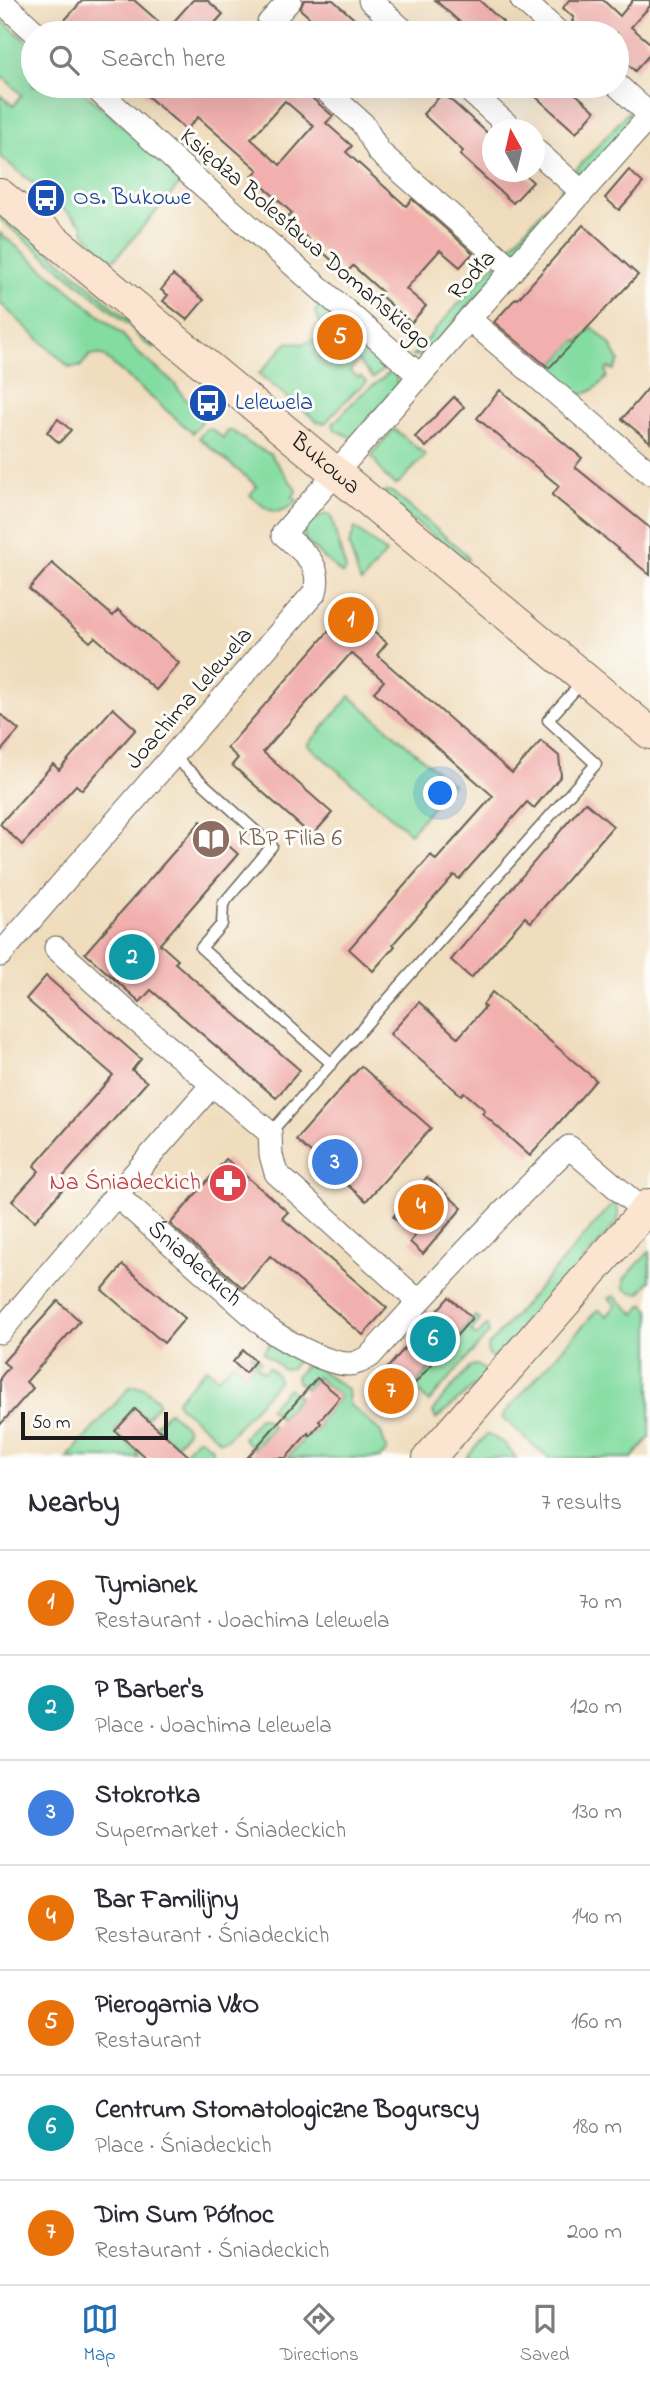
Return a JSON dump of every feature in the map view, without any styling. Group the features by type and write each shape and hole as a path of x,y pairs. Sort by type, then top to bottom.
{"street":[{"path":"3,0 2,2 23,21"},
{"path":"271,21 290,0"},
{"path":"369,0 393,21"},
{"path":"522,0 546,21"},
{"path":"629,96 650,116"},
{"name":"Księdza Bolesława Domańskiego","path":"106,98 420,376"},
{"path":"334,98 363,124 379,152 513,270"},
{"path":"477,98 501,119"},
{"name":"Rodła","path":"337,471 650,116"},
{"path":"545,159 582,192"},
{"name":"Bukowa","path":"0,195 650,732"},
{"path":"469,319 650,473"},
{"name":"Joachima Lelewela","path":"0,955 315,592 318,583 317,569 310,558 283,534 337,471"},
{"path":"56,948 270,1133 271,1155 276,1173 418,1301"},
{"path":"0,1332 212,1084"},
{"name":"Śniadeckich","path":"116,1195 267,1328 279,1337 338,1363 359,1363 370,1356 498,1215 569,1147 647,1208 429,1458"}],"lane":[{"path":"270,1133 596,764 548,720 585,679"},
{"path":"174,757 272,846 223,904 222,924 201,948 332,1064"}],"green space":[{"path":"0,19 21,36 21,94 3,77 0,80"},
{"path":"0,95 13,106 21,96 91,98 184,179 115,259 109,259 83,231 83,225 0,156"},
{"path":"629,111 629,125 585,173 572,174"},
{"path":"564,186 566,193 563,199 513,256 503,255"},
{"path":"0,208 139,329 156,348 145,343 130,326 0,219"},
{"path":"0,233 122,334 138,353 173,382 186,400 203,416 193,433 102,355 90,355 80,367 69,367 0,303"},
{"path":"496,262 499,272 424,355 412,356"},
{"path":"322,302 348,324 332,339 348,353 363,337 383,355 384,369 373,378 358,361 350,371 367,382 325,423 318,422 259,374 288,342 302,344 315,340 322,326 315,312"},
{"path":"592,327 610,344 619,361 614,370 606,370 607,377 598,386 590,392 576,394 545,374 575,340 578,342"},
{"path":"396,368 397,386 353,438 335,430 333,424 358,397"},
{"path":"206,429 211,429 223,438 228,431 232,431 270,454 295,488 296,492 292,497 298,501 278,511 263,506 250,495 257,486 199,438"},
{"path":"394,429 426,455 395,485 384,475 372,456"},
{"path":"386,491 392,492 466,554 468,559 460,556 381,496"},
{"path":"324,514 331,516 346,570 342,574 305,541 303,528 313,515 317,519"},
{"path":"355,528 386,553 362,582 349,545"},
{"path":"350,696 452,784 410,833 308,745"},
{"path":"615,1201 618,1221 498,1362 488,1354 488,1346"},
{"path":"650,1251 650,1281 640,1293 630,1292 624,1288 624,1279"},
{"path":"614,1296 635,1314 644,1304 650,1310 650,1437 632,1458 548,1458 503,1418 503,1415 598,1309 607,1316 616,1305 609,1298"},
{"path":"475,1316 480,1320 471,1331 477,1336 487,1325 489,1333 429,1402 413,1388"},
{"path":"271,1342 302,1354 291,1368 283,1369 263,1352"},
{"path":"251,1353 261,1361 257,1366 264,1372 268,1367 277,1375 278,1381 227,1439 221,1441 178,1405 177,1400 206,1368 218,1378 232,1363 245,1373 256,1361"},
{"path":"306,1365 316,1367 348,1390 349,1404 381,1432 387,1451 380,1458 287,1458 308,1434 310,1436 321,1424 319,1421 340,1397 317,1377 306,1389 297,1381 296,1376"},
{"path":"477,1365 487,1371 486,1376 436,1419 433,1413 435,1407 471,1366"},
{"path":"130,1387 143,1387 158,1400 158,1405 146,1418 134,1409 115,1431 139,1453 137,1455 140,1458 67,1458"},
{"path":"288,1388 299,1397 280,1419 269,1408"},
{"path":"169,1411 187,1428 187,1432 176,1445 154,1426"},
{"path":"259,1418 264,1418 273,1427 254,1449 243,1438"},
{"path":"487,1434 504,1443 516,1458 466,1458"},
{"path":"200,1438 212,1448 211,1458 192,1458 185,1452"}],"building":[{"path":"83,0 134,0 158,21 64,21"},
{"path":"193,0 207,0 223,14 217,21 174,21"},
{"path":"304,0 333,0 357,21 314,21 300,9"},
{"path":"435,0 479,0 502,21 459,21"},
{"path":"569,0 603,0 620,16 633,0 650,0 650,6 631,27 650,43 650,54 635,71 629,65 629,21 572,21 574,18 563,8"},
{"path":"150,98 312,98 333,116 326,123 352,146 346,152 406,206 412,199 473,253 460,267 440,250 423,269 406,289 426,306 411,323 353,266 346,273 286,219 292,213 252,176 258,170 198,117 186,130","holes":["285,101 314,126 280,165 251,139"]},
{"path":"438,98 449,98 482,128 482,175 460,155 463,151 423,114"},
{"path":"537,98 580,98 595,111 576,133"},
{"path":"629,170 643,183 619,210 605,198"},
{"path":"490,182 533,182 513,203"},
{"path":"583,225 638,275 549,368 494,322 516,298 518,299"},
{"path":"173,275 204,300 187,320 163,301 168,295 161,290"},
{"path":"650,386 650,442 622,419"},
{"path":"500,390 582,458 575,467 650,528 650,575 552,495 559,486 477,418"},
{"path":"454,397 464,407 426,447 415,437"},
{"path":"58,419 71,430 59,443 47,432"},
{"path":"52,563 113,616 118,610 179,663 156,690 95,637 90,642 29,589"},
{"path":"347,610 387,643 377,655 512,773 541,741 559,756 561,776 534,808 527,802 459,879 454,875 393,944 395,946 373,971 349,949 431,855 436,860 493,796 374,692 384,681 351,653 263,752 332,813 312,836 232,765 238,758 227,748"},
{"path":"113,708 136,729 82,790 76,785 22,845 0,824 53,764 59,770"},
{"path":"0,714 19,730 0,752"},
{"path":"585,802 613,826 531,922 525,917 471,978 451,960"},
{"path":"201,821 238,854 160,944 178,960 175,963 300,1070 276,1098 151,990 140,1002 85,953"},
{"path":"46,976 141,1059 132,1070 147,1082 62,1178 68,1183 35,1221 12,1201 39,1171 34,1166 113,1075 26,999"},
{"path":"492,992 596,1080 530,1156 482,1113 485,1110 464,1092 461,1095 390,1034 419,1002 458,1038 485,1007 483,1005"},
{"path":"361,1066 431,1128 366,1201 296,1140"},
{"path":"226,1159 288,1212 282,1218 387,1308 363,1335 270,1256 243,1288 170,1224"},
{"path":"427,1177 462,1208 423,1254 410,1242 415,1236 393,1217"},
{"path":"123,1265 185,1318 164,1343 102,1290"},
{"path":"449,1297 472,1318 398,1403 387,1393 383,1397 371,1387"},
{"path":"58,1301 80,1321 26,1382 33,1388 0,1425 0,1378 9,1367 3,1362"},
{"path":"243,1350 255,1361 245,1373 233,1362"},
{"path":"317,1378 340,1397 310,1436 308,1433 286,1458 247,1458"},
{"path":"135,1409 191,1458 146,1458 115,1431"}],"place":[{"name":"Os. Bukowe","path":"46,198"},
{"name":"Pierogarnia V&O","path":"340,337"},
{"name":"Lelewela","path":"208,403"},
{"name":"Tymianek","path":"351,620"},
{"name":"KBP Filia 6","path":"211,839"},
{"name":"P Barber's","path":"132,957"},
{"name":"Stokrotka","path":"335,1162"},
{"name":"Na Śniadeckich","path":"228,1183"},
{"name":"Bar Familijny","path":"421,1207"},
{"name":"Centrum Stomatologiczne Bogurscy","path":"433,1339"},
{"name":"Dim Sum Północ","path":"391,1391"}]}
